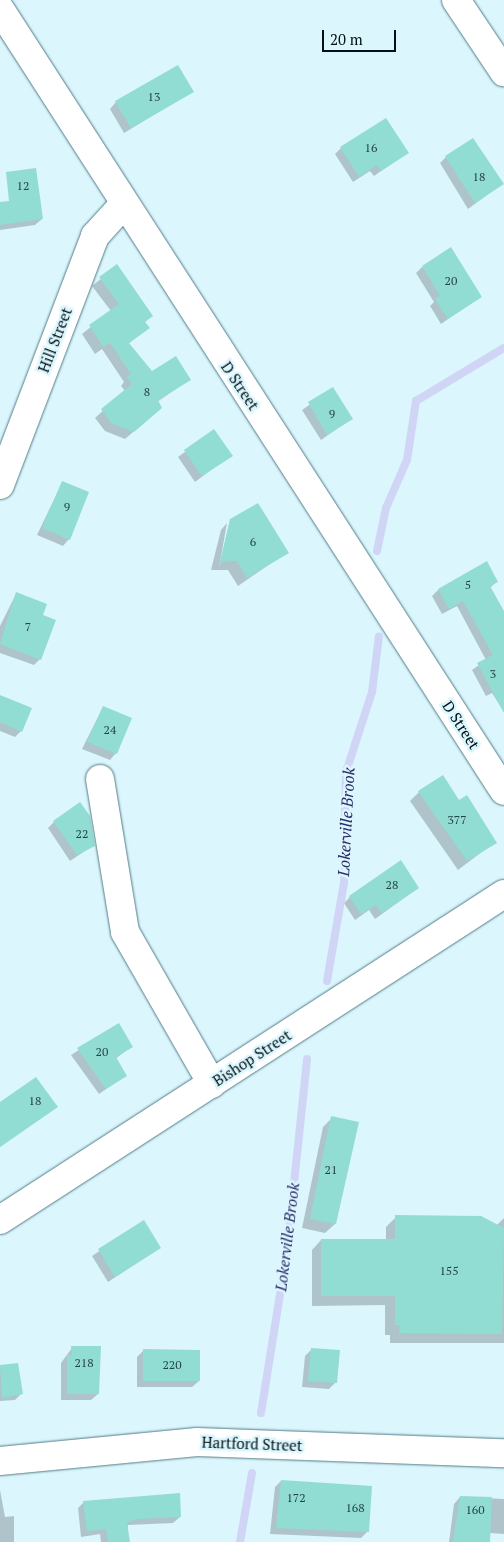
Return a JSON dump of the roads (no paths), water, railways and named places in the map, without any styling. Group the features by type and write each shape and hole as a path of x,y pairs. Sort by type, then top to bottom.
{"street":[{"path":"456,0 504,72"},
{"name":"D Street","path":"0,9 123,205 504,791"},
{"name":"Hill Street","path":"0,485 95,236 123,205"},
{"path":"100,779 125,932 212,1084"},
{"name":"Bishop Street","path":"0,1220 504,894"},
{"name":"Hartford Street","path":"0,1461 197,1442 504,1453"}],"waterway":[{"name":"Lokerville Brook","path":"377,551 386,508 407,460 416,401 504,348"},
{"name":"Lokerville Brook","path":"327,981 344,883 346,772 372,692 379,636"},
{"name":"Lokerville Brook","path":"261,1413 287,1250 307,1059"},
{"name":"Lokerville Brook","path":"240,1542 252,1473"}]}
